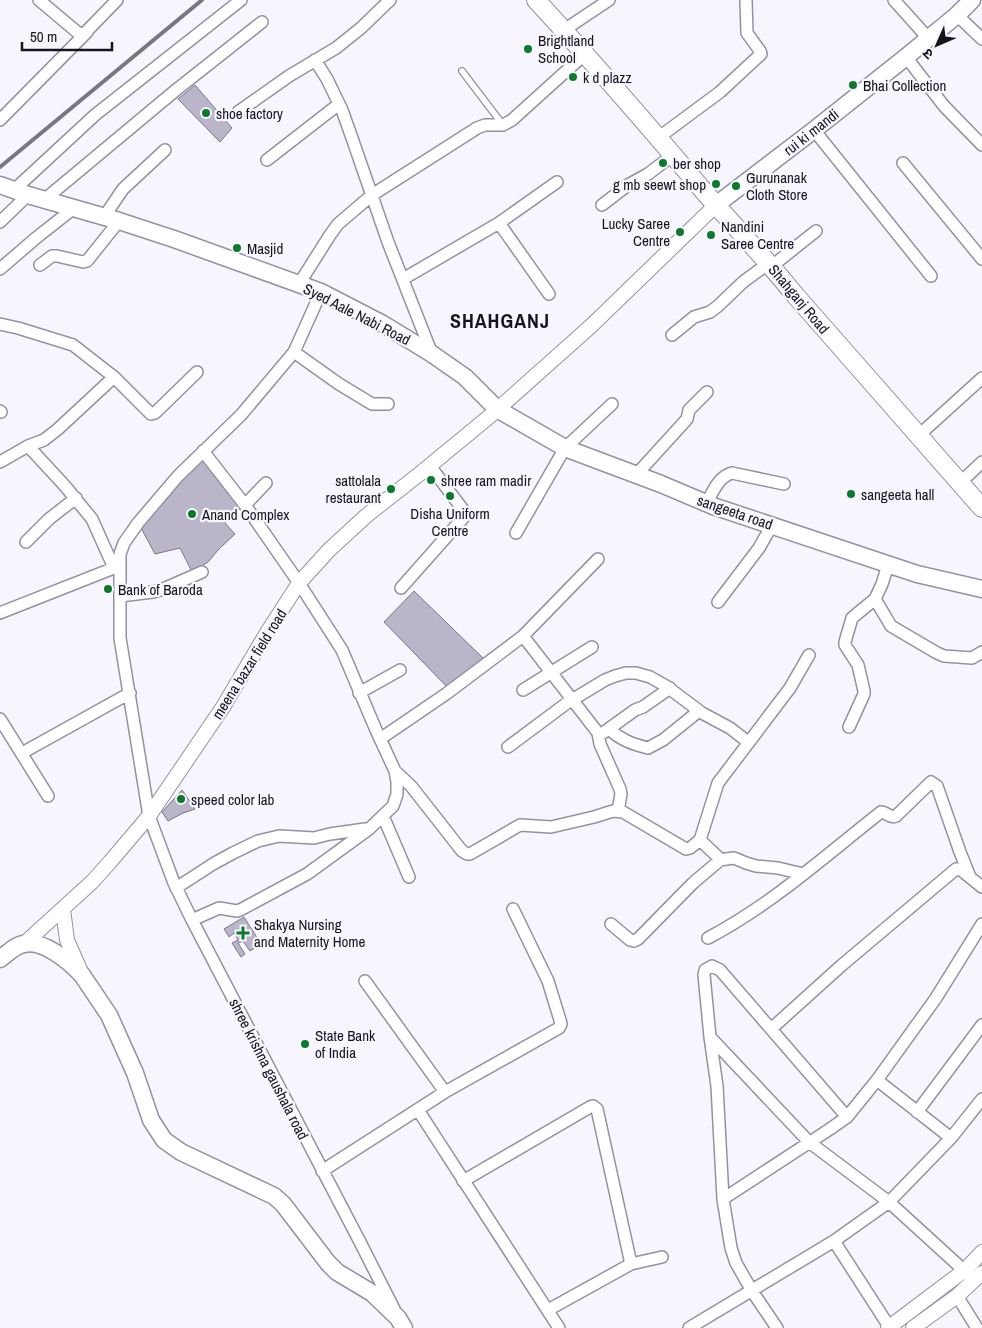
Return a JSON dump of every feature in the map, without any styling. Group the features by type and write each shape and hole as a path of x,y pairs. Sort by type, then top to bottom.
{"main road":[{"name":"Shahganj Road","path":"536,0 771,265 794,295 982,508"},
{"name":"rui ki mandi","path":"716,205 906,57 957,15 972,0"},
{"name":"Syed Aale Nabi Road","path":"14,190 174,239 321,292 383,324 432,354 465,377 497,409"},
{"name":"sangeeta road","path":"497,409 565,448 661,484 706,504 917,574 982,589"},
{"path":"1,955 25,943 42,946 51,950 82,975 109,1016 135,1073 151,1120 164,1140 181,1152 274,1196 283,1204 328,1263 337,1272 372,1293 401,1323"}],"street":[{"path":"39,0 77,32 81,34 87,32"},
{"path":"0,120 117,0"},
{"path":"0,222 14,190 95,115 241,0"},
{"path":"238,112 289,76 336,48 390,0"},
{"path":"564,30 610,0"},
{"path":"658,138 720,92 761,54 746,33 746,0"},
{"path":"894,0 928,38"},
{"path":"957,15 982,39"},
{"path":"44,200 176,90 262,22"},
{"path":"299,284 338,224 372,195 477,128 485,125 503,125 512,120 585,54"},
{"path":"906,57 944,106 982,144"},
{"path":"315,60 339,104 388,242 432,354"},
{"path":"268,160 339,104"},
{"path":"814,130 931,276"},
{"path":"40,265 52,256 83,262 87,261 111,219 123,189 165,150"},
{"path":"602,205 673,155"},
{"path":"903,163 982,259"},
{"path":"403,278 499,223 557,182"},
{"name":"rui ki mandi","path":"497,409 592,326 716,205"},
{"path":"0,269 74,208"},
{"path":"499,223 549,294"},
{"path":"672,335 694,317 710,312 743,282 771,265 816,231"},
{"name":"shree krishna gaushala road","path":"321,292 294,352 241,415 178,476 138,523 124,543 117,568 120,596 120,638 149,816 176,888 401,1323"},
{"path":"0,324 73,345 114,377 151,414 154,414 197,372"},
{"path":"294,352 339,384 372,404 388,404"},
{"path":"0,462 28,446 44,440 58,430 114,377"},
{"path":"918,436 982,378"},
{"path":"636,476 687,419 689,410 707,392"},
{"path":"516,532 565,448 612,404"},
{"name":"meena bazar field road","path":"25,943 63,909 110,862 149,816 223,707 299,583 329,550 366,516 430,466 497,409"},
{"path":"0,613 117,568 92,519 76,498 28,446"},
{"path":"192,920 219,908 240,910 307,874 369,829 392,806 398,794 398,782 395,771 359,693 342,650 299,583 244,504 203,451"},
{"path":"960,483 982,462"},
{"path":"401,588 465,514 430,466"},
{"path":"706,504 718,482 728,474 732,473 784,484"},
{"path":"244,504 266,483"},
{"path":"26,542 49,518 76,498"},
{"path":"718,602 759,548 772,525"},
{"path":"380,739 446,694 523,636 598,560"},
{"path":"849,727 864,691 858,665 845,642 852,618 875,599 888,565"},
{"path":"120,596 160,590 202,572"},
{"path":"875,599 891,626 941,655 972,658 982,652"},
{"path":"523,636 573,700 604,732 648,748 663,740 699,710"},
{"path":"523,690 592,647"},
{"path":"395,771 411,786 462,851 467,854 520,825 551,827 618,811 623,812 686,848 690,848 700,840 718,783 790,688 808,655"},
{"path":"359,693 400,670"},
{"path":"508,747 573,700 605,680 626,673 636,673 650,677 670,688 699,710 730,728 748,742"},
{"path":"618,811 620,790 600,744 604,732 634,710 643,707 670,688"},
{"path":"22,753 130,693"},
{"path":"0,719 48,796"},
{"path":"708,938 734,924 803,874 881,812 891,817 896,816 932,782 936,786 970,877"},
{"path":"383,816 409,876"},
{"path":"176,888 226,856 258,841 279,836 314,838 369,829"},
{"path":"700,840 719,860"},
{"path":"611,924 630,940 638,939 693,883 719,860 734,858 756,866 778,868 803,874"},
{"path":"771,1029 842,965 956,869 961,870 982,887"},
{"path":"63,909 67,940 82,975"},
{"path":"322,1170 445,1092 559,1028 560,1020 548,981 513,910"},
{"path":"723,1198 847,1117 877,1080 936,998 982,924"},
{"path":"777,1328 752,1291 736,1263 731,1248 723,1198 716,1086 705,970 712,966 720,970 847,1117"},
{"path":"365,981 445,1092"},
{"path":"917,1112 982,1025"},
{"path":"710,1037 809,1142 889,1202 965,1270 978,1277 957,1296 913,1328"},
{"path":"877,1080 950,1138"},
{"path":"689,1328 834,1240 889,1202 950,1138 982,1099"},
{"path":"463,1181 590,1107 595,1107 631,1264"},
{"path":"418,1110 559,1328"},
{"path":"834,1240 889,1328 965,1270 982,1252"},
{"path":"548,1310 631,1264 662,1256"},
{"path":"957,1296 977,1328"}],"lane":[{"path":"462,72 503,125"}],"building":[{"name":"shoe factory","path":"195,85 232,128 220,142 178,99"},
{"name":"Anand Complex","path":"202,456 243,506 225,523 235,534 208,562 192,572 180,548 155,554 140,526"},
{"path":"414,591 484,659 450,690 384,622"},
{"name":"speed color lab","path":"182,790 195,809 168,821 162,812"},
{"path":"244,917 261,944 250,951 243,941 238,943 245,954 241,957 232,943 238,940 234,933 229,937 224,929"}],"railway":[{"path":"0,167 202,0"}],"place":[{"name":"Brightland School","path":"528,49"},
{"name":"k d plazz","path":"573,77"},
{"name":"Bhai Collection","path":"853,85"},
{"name":"shoe factory","path":"206,113"},
{"name":"ber shop","path":"663,163"},
{"name":"g mb seewt shop","path":"716,184"},
{"name":"Gurunanak Cloth Store","path":"736,186"},
{"name":"Lucky Saree Centre","path":"680,232"},
{"name":"Nandini Saree Centre","path":"711,235"},
{"name":"Masjid","path":"237,248"},
{"name":"shree ram madir","path":"431,480"},
{"name":"sattolala restaurant","path":"391,489"},
{"name":"sangeeta hall","path":"851,494"},
{"name":"Disha Uniform Centre","path":"450,496"},
{"name":"Anand Complex","path":"192,514"},
{"name":"Bank of Baroda","path":"108,589"},
{"name":"speed color lab","path":"181,799"},
{"name":"Shakya Nursing and Maternity Home","path":"243,933"},
{"name":"State Bank of India","path":"305,1044"}],"district":[{"name":"SHAHGANJ","path":"500,320"}]}
